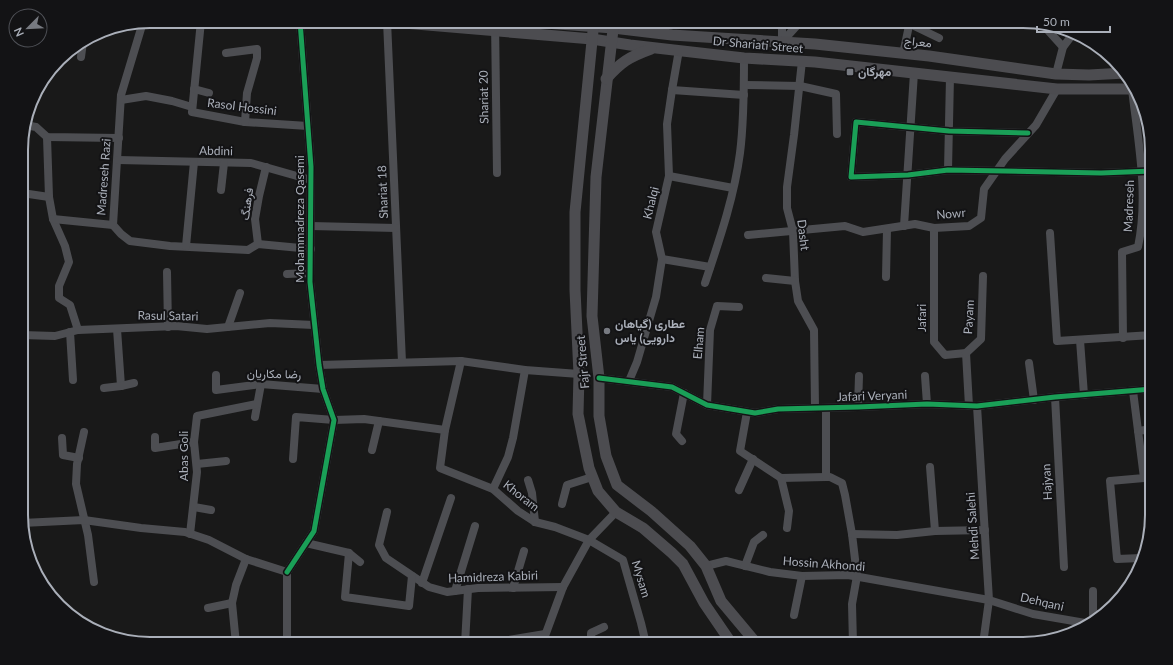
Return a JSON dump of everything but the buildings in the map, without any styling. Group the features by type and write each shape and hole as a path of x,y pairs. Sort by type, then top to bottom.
{"main road":[{"name":"Dr Shariati Street","path":"502,28 520,33 611,41 653,48 744,58 802,61 1057,89 1128,89"},
{"path":"593,28 575,212 575,290 579,374 578,414 589,468 598,491 616,512 643,528 683,564 704,603 727,637"},
{"name":"Fajr Street","path":"613,28 596,178 592,316 599,378 599,416 606,456 617,485 651,511 690,546 706,566 721,602 751,637"},
{"name":"معراج","path":"629,28 672,35 815,44 929,56 1056,74 1089,75 1118,73"},
{"path":"642,28 645,31"},
{"path":"577,38 586,44 590,53"},
{"path":"606,79 628,58 653,48"},
{"path":"579,374 599,378"}],"street":[{"name":"Rasol Hossini","path":"200,28 192,112 246,122 308,126"},
{"name":"Mohammadreza Qasemi","path":"287,572 314,531 334,420 323,389 314,325 310,273 311,180 301,28"},
{"name":"Shariat 18","path":"385,28 402,362"},
{"name":"Shariat 20","path":"495,28 497,173"},
{"path":"520,28 520,33"},
{"path":"782,28 782,42"},
{"path":"782,42 795,28"},
{"path":"903,54 909,28"},
{"path":"921,28 939,38"},
{"name":"Madreseh Razi","path":"140,29 121,95 113,225 130,241 170,246 248,250 258,244 311,249"},
{"path":"1048,31 1063,47"},
{"path":"1056,74 1063,47 1070,37"},
{"path":"81,57 82,49"},
{"path":"226,53 257,49 257,58 247,93 246,122"},
{"name":"Khalqi","path":"629,381 637,362 656,297 662,259 656,232 669,176 667,124 679,50"},
{"path":"705,283 726,218 740,153 744,95 744,58"},
{"name":"Dasht","path":"802,61 787,187 787,208 793,231 795,281 798,301 814,330 815,408"},
{"path":"904,226 914,73"},
{"path":"948,170 950,77"},
{"path":"744,84 800,86 836,94 837,134"},
{"path":"194,89 209,93"},
{"name":"Nowr","path":"748,235 844,226 863,232 915,224 934,228 969,226 981,218 984,189 1005,159 1036,124 1057,89"},
{"path":"672,90 744,95"},
{"path":"121,100 146,96 192,107"},
{"name":"Madreseh","path":"1123,338 1122,252 1138,247 1142,228 1142,172 1134,101"},
{"path":"1028,133 949,131 856,122 850,177 908,175 948,170 1102,173 1145,172"},
{"path":"30,126 36,127 47,137 119,138"},
{"path":"47,137 49,197 54,219 65,246 69,262 59,286 60,298 70,305 74,331 73,380"},
{"name":"Abdini","path":"118,160 251,163 311,180"},
{"path":"186,246 194,162"},
{"path":"221,190 224,163"},
{"name":"فرهنگ","path":"258,244 255,219 266,167"},
{"path":"669,176 733,188"},
{"path":"28,194 49,197"},
{"path":"54,219 113,225"},
{"path":"311,226 396,228"},
{"name":"Jafari","path":"934,228 934,342 945,355 966,353"},
{"path":"886,276 887,229"},
{"path":"1050,233 1057,341 1145,336"},
{"path":"662,259 710,267"},
{"path":"167,272 168,327"},
{"path":"287,274 310,273"},
{"name":"Payam","path":"966,353 981,339 983,276"},
{"path":"766,278 795,281"},
{"path":"228,327 240,293"},
{"name":"Elham","path":"707,404 710,330 717,306 739,307"},
{"name":"Rasul Satari","path":"28,335 55,336 74,331 168,327 207,329 270,323 314,325"},
{"path":"117,329 121,386"},
{"path":"1080,340 1084,395"},
{"path":"966,353 973,406"},
{"path":"319,365 461,361 525,370 579,374"},
{"path":"293,459 296,417 334,420 364,419 445,430 461,361"},
{"path":"1029,363 1034,400"},
{"path":"493,489 508,457 513,438 525,370"},
{"name":"رضا مکاریان","path":"216,375 216,390 260,384 323,389"},
{"path":"858,407 859,376"},
{"path":"925,376 927,404"},
{"name":"Jafari Veryani","path":"599,378 672,387 707,404 755,413 778,408 826,408 927,404 973,406 1055,397 1145,390"},
{"path":"104,388 134,383"},
{"path":"255,416 260,384"},
{"path":"1133,391 1144,478 1110,481 1117,559 1137,558"},
{"path":"682,441 676,434 684,393"},
{"name":"Hajyan","path":"1055,397 1064,567"},
{"name":"Abas Goli","path":"190,534 198,472 194,442 197,416 257,404"},
{"name":"Mehdi Salehi","path":"973,406 985,530 989,600 984,637"},
{"path":"826,408 826,477"},
{"path":"747,412 740,452 781,478 830,477 842,483 852,534 857,576 852,604 853,637"},
{"path":"372,450 379,421"},
{"name":"Khoram","path":"445,430 440,468 493,489 518,511 535,522 555,527 589,540"},
{"path":"1138,431 1145,430"},
{"path":"84,432 76,484 88,535 94,582"},
{"path":"154,437 155,448 194,442"},
{"path":"62,438 63,455 79,458"},
{"path":"739,490 753,460"},
{"path":"197,464 226,461"},
{"path":"930,467 935,531"},
{"path":"562,504 568,485 592,477"},
{"path":"781,478 790,511 787,528"},
{"path":"528,480 532,493 535,522"},
{"path":"422,582 451,498"},
{"path":"194,507 211,510"},
{"name":"Hamidreza Kabiri","path":"387,512 379,545 386,558 429,587 447,592 468,589 563,586"},
{"path":"544,637 563,586 589,540 616,512"},
{"path":"28,523 84,520 190,534 209,540 246,559 287,572 287,637"},
{"path":"455,591 475,526"},
{"path":"852,534 897,535 935,531 985,530"},
{"path":"745,566 754,542 763,534"},
{"name":"Mysam","path":"589,540 623,560 644,637"},
{"path":"306,543 349,553 360,562"},
{"path":"513,588 524,551"},
{"path":"349,553 345,597 409,606 412,576"},
{"path":"235,637 232,603 236,585 246,559"},
{"name":"Hossin Akhondi","path":"706,566 726,561 770,572 802,576 857,576 989,600"},
{"path":"794,615 802,576"},
{"path":"465,637 468,589"},
{"path":"1093,590 1093,615"},
{"name":"Dehqani","path":"989,600 1033,614 1081,622"},
{"path":"208,608 232,603"},
{"path":"591,637 591,633 604,628"},
{"path":"723,631 724,637"},
{"path":"527,637 545,634"}],"cycle path":[{"path":"287,572 314,531 334,420 323,389 310,282 311,167 301,28"},
{"path":"1028,133 949,131 856,122 851,177 908,175 948,170 1101,173 1145,171"},
{"path":"599,378 672,387 707,405 755,413 778,409 927,404 977,406 1055,397 1145,390"}],"place":[{"name":"مهرگان","path":"850,72"},
{"name":"عطاری (گیاهان دارویی) یاس","path":"607,331"}]}
